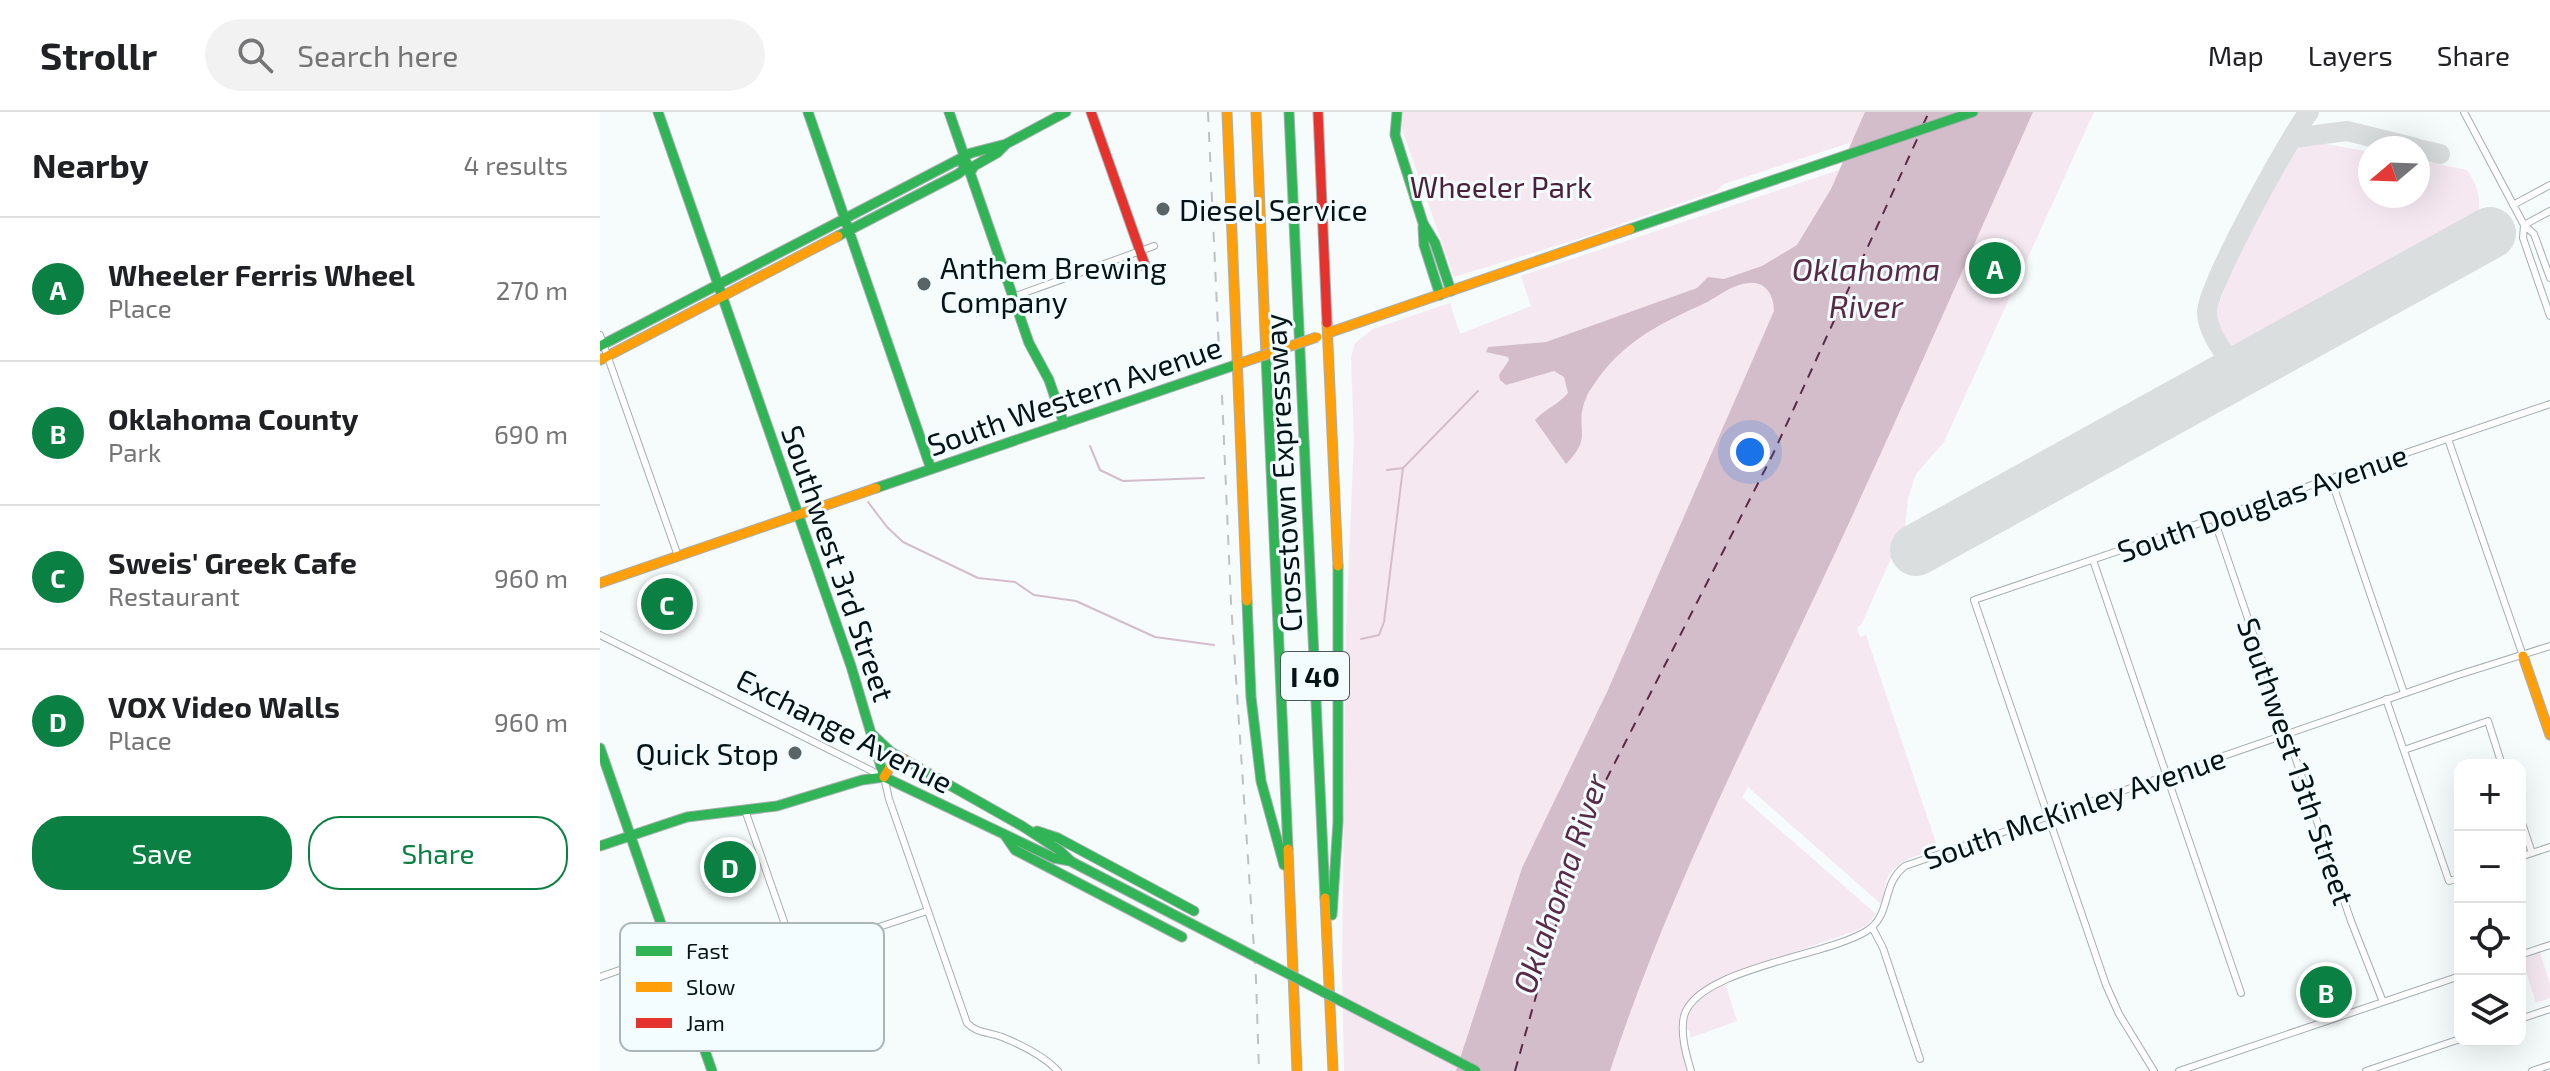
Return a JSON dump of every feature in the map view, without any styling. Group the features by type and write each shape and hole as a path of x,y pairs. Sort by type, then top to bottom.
{"main road":[{"name":"Southwest 3rd Street","path":"658,112 798,515 884,777"},
{"path":"808,112 931,469"},
{"path":"949,112 1034,356 1054,393 1064,424"},
{"path":"970,173 974,166 1006,144 1066,112"},
{"path":"1091,112 1146,268"},
{"path":"1227,112 1254,722 1261,781 1288,881"},
{"name":"Crosstown Expressway","path":"1256,112 1297,1071"},
{"name":"Crosstown Expressway","path":"1289,112 1333,1071"},
{"path":"1318,112 1340,629 1338,822 1328,979"},
{"path":"1397,112 1395,135 1423,223 1435,243 1451,291"},
{"name":"South Western Avenue","path":"600,583 1973,112"},
{"path":"601,342 980,149 1006,144"},
{"path":"604,358 958,174 964,167 964,157"},
{"path":"1423,223 1424,245 1440,295"},
{"path":"2523,656 2550,735"},
{"name":"Exchange Avenue","path":"871,732 891,752 1022,826 1072,862"},
{"path":"600,748 661,923"},
{"path":"600,846 696,814 787,803 862,780 884,777 892,764 904,759"},
{"name":"Exchange Avenue","path":"884,777 1054,858 1072,862 1476,1071"},
{"path":"1022,826 1058,838 1194,911"},
{"path":"1004,834 1015,850 1182,937"},
{"path":"705,1051 712,1071"}],"street":[{"path":"2464,112 2524,225 2534,234 2550,278"},
{"path":"2513,205 2550,185"},
{"path":"2524,225 2550,211"},
{"path":"2524,225 2523,238 2547,299 2550,316"},
{"path":"1013,297 1154,246"},
{"path":"2534,269 2545,264"},
{"path":"601,342 604,358 678,556"},
{"name":"South Douglas Avenue","path":"2049,816 1974,600 2550,404"},
{"path":"2448,439 2523,656"},
{"path":"2331,479 2404,693"},
{"name":"Southwest 13th Street","path":"2214,519 2351,921 2383,1002"},
{"path":"2093,560 2241,993"},
{"name":"Exchange Avenue","path":"600,635 884,777"},
{"name":"South McKinley Avenue","path":"1872,927 1886,908 1892,879 1905,866 2386,699 2550,646"},
{"path":"2386,699 2449,881 2454,880"},
{"path":"2404,750 2488,721 2500,759"},
{"name":"Southwest 3rd Street","path":"884,777 927,911 969,1025 1033,1052 1058,1071"},
{"path":"745,810 784,923"},
{"path":"2049,816 2106,985 2119,1014 2154,1071"},
{"path":"2525,831 2532,853"},
{"path":"2526,855 2550,847"},
{"path":"884,925 927,911"},
{"path":"1182,937 1194,911"},
{"path":"1691,1071 1683,1038 1685,1015 1690,1004 1707,988 1852,938 1872,927 1883,948 1920,1059"},
{"path":"2526,953 2550,945"},
{"path":"600,977 620,970"},
{"path":"2179,1071 2454,978"},
{"path":"2526,1017 2550,1009"},
{"path":"2366,1071 2454,1041"},
{"path":"2532,1071 2550,1065"}],"green space":[{"name":"Wheeler Park","path":"1396,112 2094,112 1944,442 1916,474 1908,498 1905,527 1861,625 1857,627 1860,637 1866,635 1938,849 1909,859 1891,872 1882,905 1748,787 1742,797 1876,914 1866,926 1855,931 1723,977 1737,1021 1690,1038 1690,1031 1679,1025 1686,1071 1344,1071 1342,973 1346,630 1354,439 1351,357 1355,343 1373,329 1450,303 1460,334 1531,306 1521,276 1839,170 1852,142 1724,184 1716,191 1581,238 1454,277"},
{"path":"2305,140 2358,150 2358,208 2430,208 2430,162 2467,170 2479,196 2476,225 2233,352 2218,323 2217,310 2238,251 2296,145"},
{"path":"2540,953 2550,984 2550,998 2536,1003 2526,972 2526,958"},
{"path":"2327,969 2342,1010 2326,1017 2311,974"}],"water":[{"name":"Oklahoma River","path":"1865,112 2033,112 1862,495 1687,872 1633,1004 1610,1071 1456,1071 1522,868 1607,692 1774,305 1771,295 1760,284 1742,284 1632,343 1609,364 1589,392 1581,418 1580,446 1566,464 1535,420 1568,393 1564,377 1554,371 1506,385 1499,375 1508,357 1486,352 1488,347 1546,342 1697,288 1708,277 1724,279 1762,266 1797,245 1831,189"}],"waterway":[{"path":"1387,470 1403,468 1478,391"},
{"path":"1090,446 1100,470 1123,481 1204,478"},
{"path":"1361,639 1379,635 1384,622 1403,468"},
{"path":"868,502 903,542 978,578 1015,582 1034,595 1076,601 1155,637 1214,645"}],"ferry route":[{"path":"1923,125 1929,112"},
{"path":"1515,1071 1585,821 1773,454 1919,135"}],"taxiway":[{"path":"2237,372 2210,328 2207,312 2211,297 2251,211 2309,112"},
{"path":"2293,138 2347,131 2367,136"},
{"path":"2430,152 2440,154"}],"runway":[{"path":"1916,550 2490,233"}],"railway":[{"path":"1208,112 1219,351"},
{"path":"1222,395 1259,1071"}],"traffic: fast":[{"path":"658,112 851,666 884,777"},
{"path":"808,112 931,469"},
{"path":"949,112 1029,343 1049,380 1064,424"},
{"path":"970,173 974,166 1006,144 1066,112"},
{"path":"1289,112 1325,898"},
{"path":"1397,112 1395,135 1423,223 1435,243 1451,291"},
{"path":"1630,229 1973,112"},
{"path":"600,346 971,153 1006,144"},
{"path":"838,236 958,174 963,170 964,157"},
{"path":"1423,227 1424,245 1440,295"},
{"path":"1266,356 1288,849"},
{"path":"876,488 1241,363"},
{"path":"1332,915 1338,822 1338,566"},
{"path":"1247,601 1251,697 1261,781 1284,865"},
{"path":"873,735 891,752 1022,826 1072,862"},
{"path":"600,748 661,923"},
{"path":"884,777 1054,858 1070,861"},
{"path":"600,846 687,817 777,806 862,780 884,777"},
{"path":"1037,831 1058,838 1194,911"},
{"path":"1004,834 1015,850 1182,937"},
{"path":"1072,862 1476,1071"},
{"path":"705,1051 712,1071"}],"traffic: slow":[{"path":"1227,112 1247,601"},
{"path":"1256,112 1266,356"},
{"path":"1328,333 1630,229"},
{"path":"600,360 838,236"},
{"path":"1327,323 1338,566"},
{"path":"1241,363 1317,337"},
{"path":"600,583 876,488"},
{"path":"2523,656 2550,735"},
{"path":"884,777 892,764 904,759"},
{"path":"1288,849 1297,1071"},
{"path":"1325,898 1333,1071"}],"traffic: jam":[{"path":"1091,112 1146,268"},
{"path":"1318,112 1327,323"}],"place":[{"name":"Diesel Service","path":"1163,209"},
{"name":"Wheeler Ferris Wheel","path":"1995,268"},
{"name":"Anthem Brewing Company","path":"924,284"},
{"name":"Sweis' Greek Cafe","path":"667,604"},
{"name":"Quick Stop","path":"795,753"},
{"name":"VOX Video Walls","path":"730,867"},
{"name":"Oklahoma County","path":"2326,992"}]}
